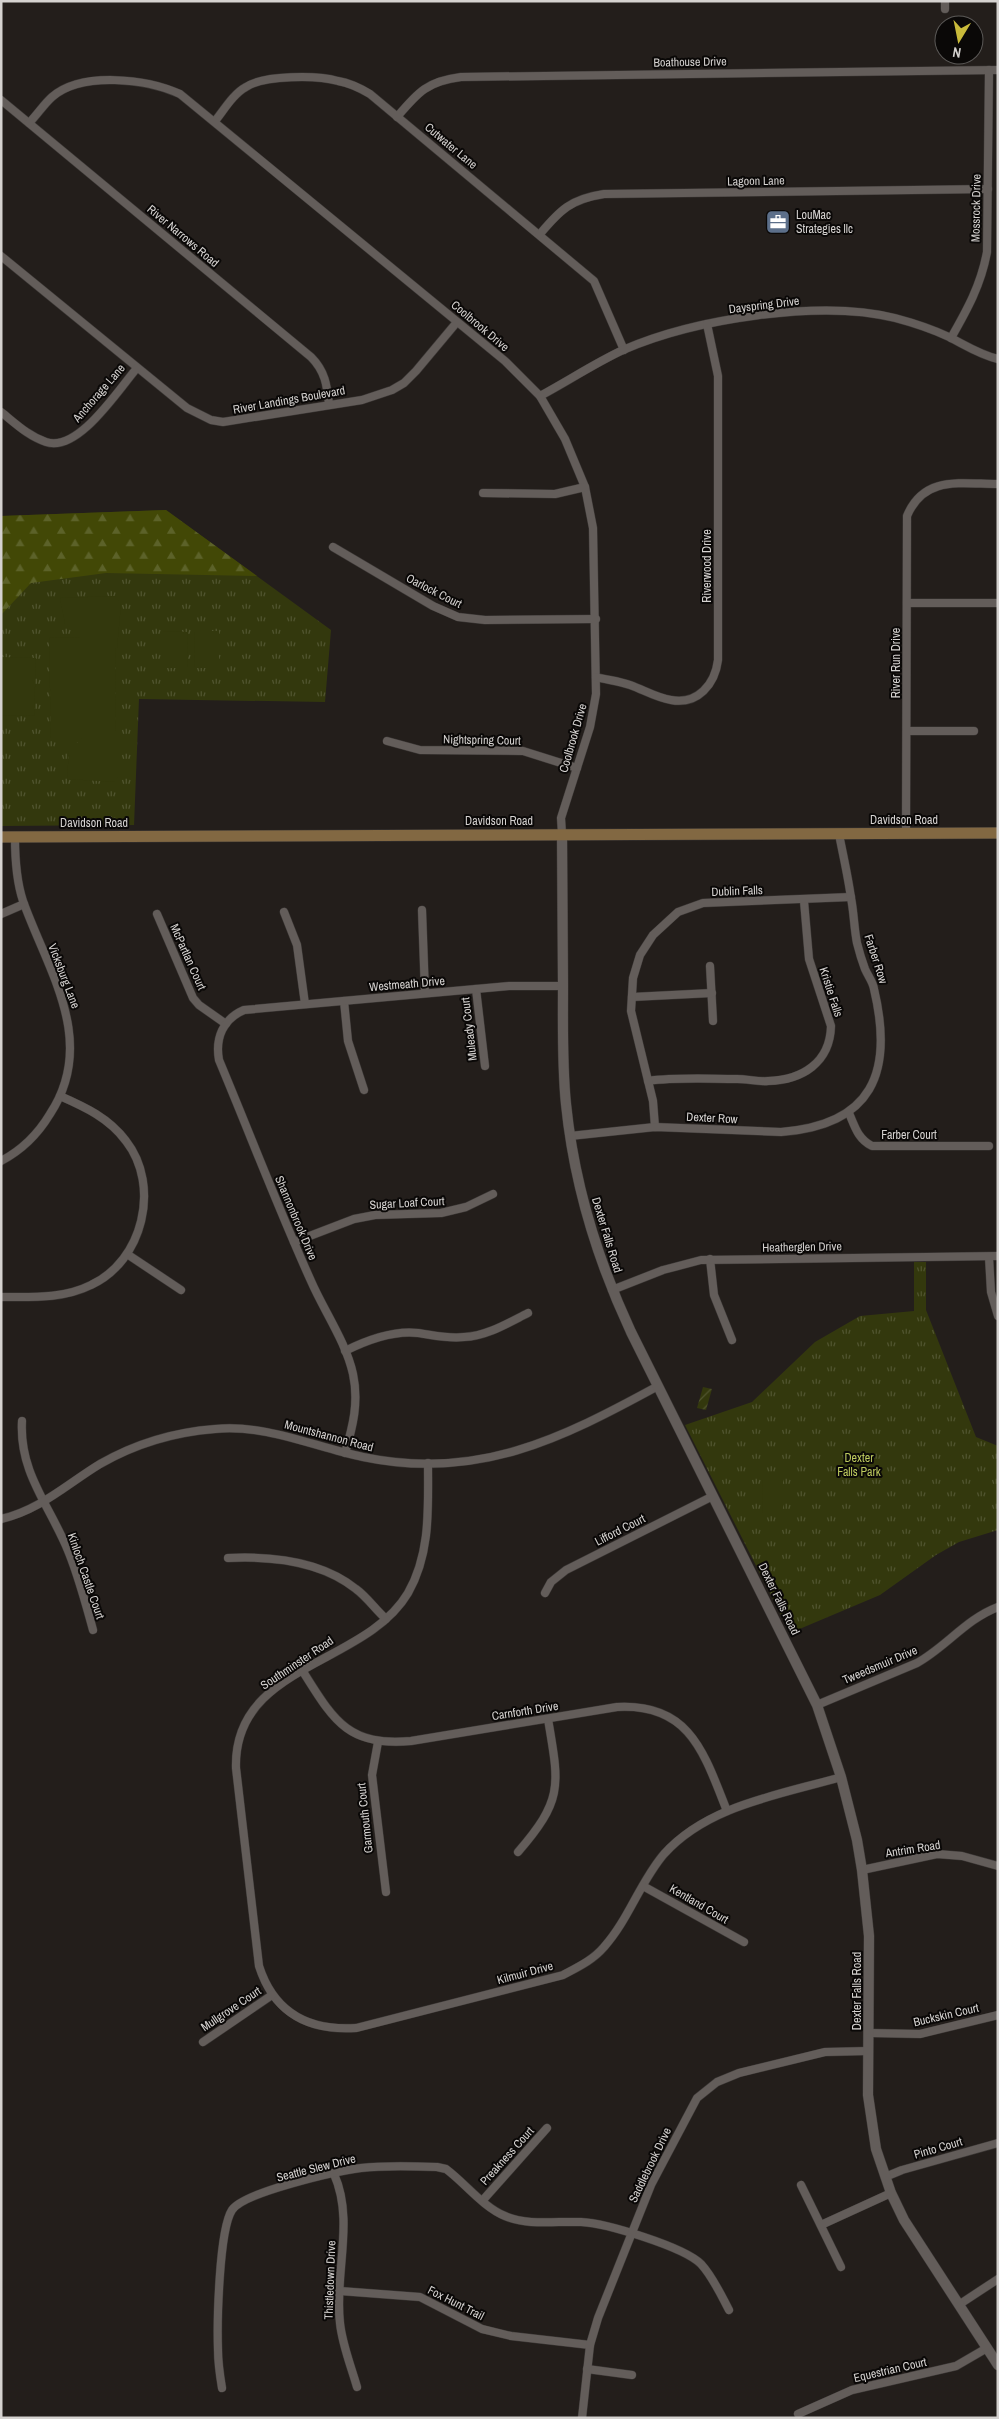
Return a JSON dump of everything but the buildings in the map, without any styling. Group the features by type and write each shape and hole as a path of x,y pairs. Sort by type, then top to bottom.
{"main road":[{"name":"Davidson Road","path":"1,837 998,833"}],"street":[{"name":"Mossrock Drive","path":"951,338 976,293 983,273 987,244 989,70"},
{"name":"Boathouse Drive","path":"397,117 422,89 435,82 461,77 998,70"},
{"name":"Cutwater Lane","path":"214,121 245,87 255,82 275,79 324,78 350,84 370,94 594,280 624,350"},
{"name":"Coolbrook Drive","path":"29,123 53,96 68,88 86,82 112,80 137,82 166,87 180,94 504,361 540,396 565,439 585,487 593,528 596,619 594,711 561,818 562,834"},
{"name":"River Narrows Road","path":"1,100 311,357 326,379 329,404"},
{"name":"Lagoon Lane","path":"540,234 564,207 577,200 604,194 988,190"},
{"name":"River Landings Boulevard","path":"1,256 186,408 210,420 237,421 378,396 404,383 457,322"},
{"name":"Dayspring Drive","path":"540,396 624,350 707,324 804,311 845,310 895,318 951,338 976,351 998,359"},
{"name":"Riverwood Drive","path":"596,677 628,684 670,700 678,701 700,694 712,683 715,676 718,660 718,376 707,324"},
{"name":"Anchorage Lane","path":"1,412 28,434 48,443 69,440 86,428 137,368"},
{"name":"River Run Drive","path":"906,834 908,731 907,516 919,496 936,486 945,484 998,484"},
{"path":"483,493 555,494 585,487"},
{"name":"Oarlock Court","path":"333,547 433,606 458,617 485,620 596,619"},
{"path":"907,603 998,603"},
{"path":"908,731 974,731"},
{"name":"Nightspring Court","path":"387,740 420,750 523,751 577,768"},
{"name":"Dexter Falls Road","path":"562,834 563,1056 570,1136 588,1223 612,1290 816,1705 841,1777 857,1840 862,1870 869,1936 870,2033 868,2095 871,2126 885,2177 904,2220 926,2257 960,2304 998,2364"},
{"name":"Farber Row","path":"839,834 857,942 865,968 874,987 880,1019 882,1049 879,1066 872,1083 862,1099 848,1113"},
{"name":"Vicksburg Lane","path":"1,1161 23,1148 44,1124 60,1096 68,1071 71,1051 68,1021 59,991 24,904 16,868 15,837"},
{"name":"Dublin Falls","path":"655,1126 648,1081 630,1011 633,978 640,955 652,934 678,912 703,903 719,901 804,901 851,897"},
{"name":"Kristie Falls","path":"648,1081 674,1079 768,1081 792,1078 806,1072 817,1062 825,1050 830,1036 830,1026 809,959 804,901"},
{"path":"1,914 24,904"},
{"path":"422,910 425,993"},
{"path":"284,912 297,945 305,1004"},
{"name":"McPartlan Court","path":"157,914 193,998 199,1005 226,1024"},
{"path":"710,966 713,1021"},
{"name":"Westmeath Drive","path":"226,1024 237,1013 253,1009 476,989 536,985 563,986"},
{"name":"Muleady Court","path":"476,989 485,1066"},
{"path":"632,996 712,993"},
{"path":"344,1001 348,1040 364,1090"},
{"name":"Shannonbrook Drive","path":"226,1024 218,1044 219,1060 294,1242 345,1351 353,1374 356,1403 345,1452"},
{"path":"1,1297 56,1296 81,1289 102,1279 127,1254 137,1236 143,1213 142,1181 136,1159 125,1140 109,1124 84,1106 60,1096"},
{"name":"Dexter Row","path":"570,1136 655,1126 781,1132 819,1127 848,1113"},
{"name":"Farber Court","path":"848,1113 858,1134 864,1142 872,1146 989,1146"},
{"name":"Sugar Loaf Court","path":"294,1242 354,1219 375,1215 441,1214 466,1207 493,1194"},
{"path":"127,1254 181,1290"},
{"path":"994,1257 990,1292 998,1316"},
{"name":"Heatherglen Drive","path":"612,1290 663,1270 710,1259 994,1257"},
{"path":"710,1259 714,1295 732,1340"},
{"path":"345,1351 384,1336 400,1333 454,1338 476,1335 528,1313"},
{"name":"Mountshannon Road","path":"1,1519 43,1503 100,1464 138,1446 174,1435 216,1428 269,1432 388,1462 428,1463 496,1457 534,1446 564,1434 658,1386"},
{"name":"Kinloch Castle Court","path":"22,1422 23,1452 43,1503 69,1554 93,1630"},
{"name":"Southminster Road","path":"272,1995 259,1966 236,1774 236,1750 244,1722 255,1707 276,1687 365,1633 386,1618 407,1595 420,1568 427,1536 428,1463"},
{"name":"Lifford Court","path":"545,1593 551,1582 566,1570 713,1496"},
{"path":"228,1558 255,1557 310,1566 326,1572 356,1589 386,1618"},
{"name":"Tweedsmuir Drive","path":"816,1705 930,1656 954,1634 981,1614 998,1607"},
{"name":"Carnforth Drive","path":"302,1670 338,1722 357,1735 378,1742 411,1741 627,1706 651,1709 670,1716 695,1738 704,1753 727,1810"},
{"path":"518,1852 545,1818 555,1793 556,1770 548,1719"},
{"name":"Garmouth Court","path":"378,1742 372,1783 386,1892"},
{"name":"Kilmuir Drive","path":"272,1995 286,2010 302,2020 323,2027 344,2028 363,2026 552,1979 584,1964 604,1948 664,1854 677,1841 709,1819 727,1810 841,1777"},
{"name":"Antrim Road","path":"862,1870 937,1854 962,1856 998,1866"},
{"name":"Kentland Court","path":"643,1886 744,1942"},
{"name":"Mullgrove Court","path":"203,2042 272,1995"},
{"name":"Buckskin Court","path":"870,2033 920,2034 998,2015"},
{"name":"Saddlebrook Drive","path":"582,2418 590,2345 598,2318 665,2157 692,2107 705,2090 728,2077 825,2052 868,2051"},
{"name":"Preakness Court","path":"483,2200 547,2128"},
{"name":"Pinto Court","path":"885,2177 902,2170 998,2143"},
{"name":"Seattle Slew Drive","path":"222,2388 218,2352 221,2263 228,2217 238,2203 251,2197 334,2174 370,2167 437,2167 446,2169 493,2209 515,2219 601,2223 685,2254 700,2263 729,2310"},
{"name":"Thistledown Drive","path":"334,2174 339,2186 343,2214 340,2324 356,2387"},
{"path":"801,2185 841,2268"},
{"path":"821,2225 891,2193"},
{"path":"960,2304 998,2280"},
{"name":"Fox Hunt Trail","path":"340,2291 420,2296 482,2329 511,2336 590,2345"},
{"name":"Equestrian Court","path":"798,2414 852,2390 950,2368 987,2348"},
{"path":"587,2369 632,2375"}],"green space":[{"path":"166,510 331,630 325,702 139,699 134,825 1,826 1,516"},
{"path":"166,510 257,576 106,573 31,583 1,615 1,516"},
{"path":"115,596 121,604 117,648 115,648 116,731 120,731 120,774 114,782 67,779 69,751 82,738 51,738 49,638 80,637 65,624 60,598"},
{"path":"163,631 188,632 187,668 163,668"},
{"path":"195,631 219,631 219,668 194,668"},
{"path":"1,657 36,658 34,716 1,715"},
{"name":"Dexter Falls Park","path":"914,1262 926,1262 926,1310 976,1437 998,1446 998,1530 959,1542 936,1555 880,1595 790,1633 685,1425 752,1402 815,1342 860,1316 914,1311"},
{"path":"703,1387 712,1389 706,1410 697,1408"},
{"path":"763,1479 783,1479 783,1514 762,1514"}],"place":[{"name":"LouMac Strategies llc","path":"778,222"}]}
